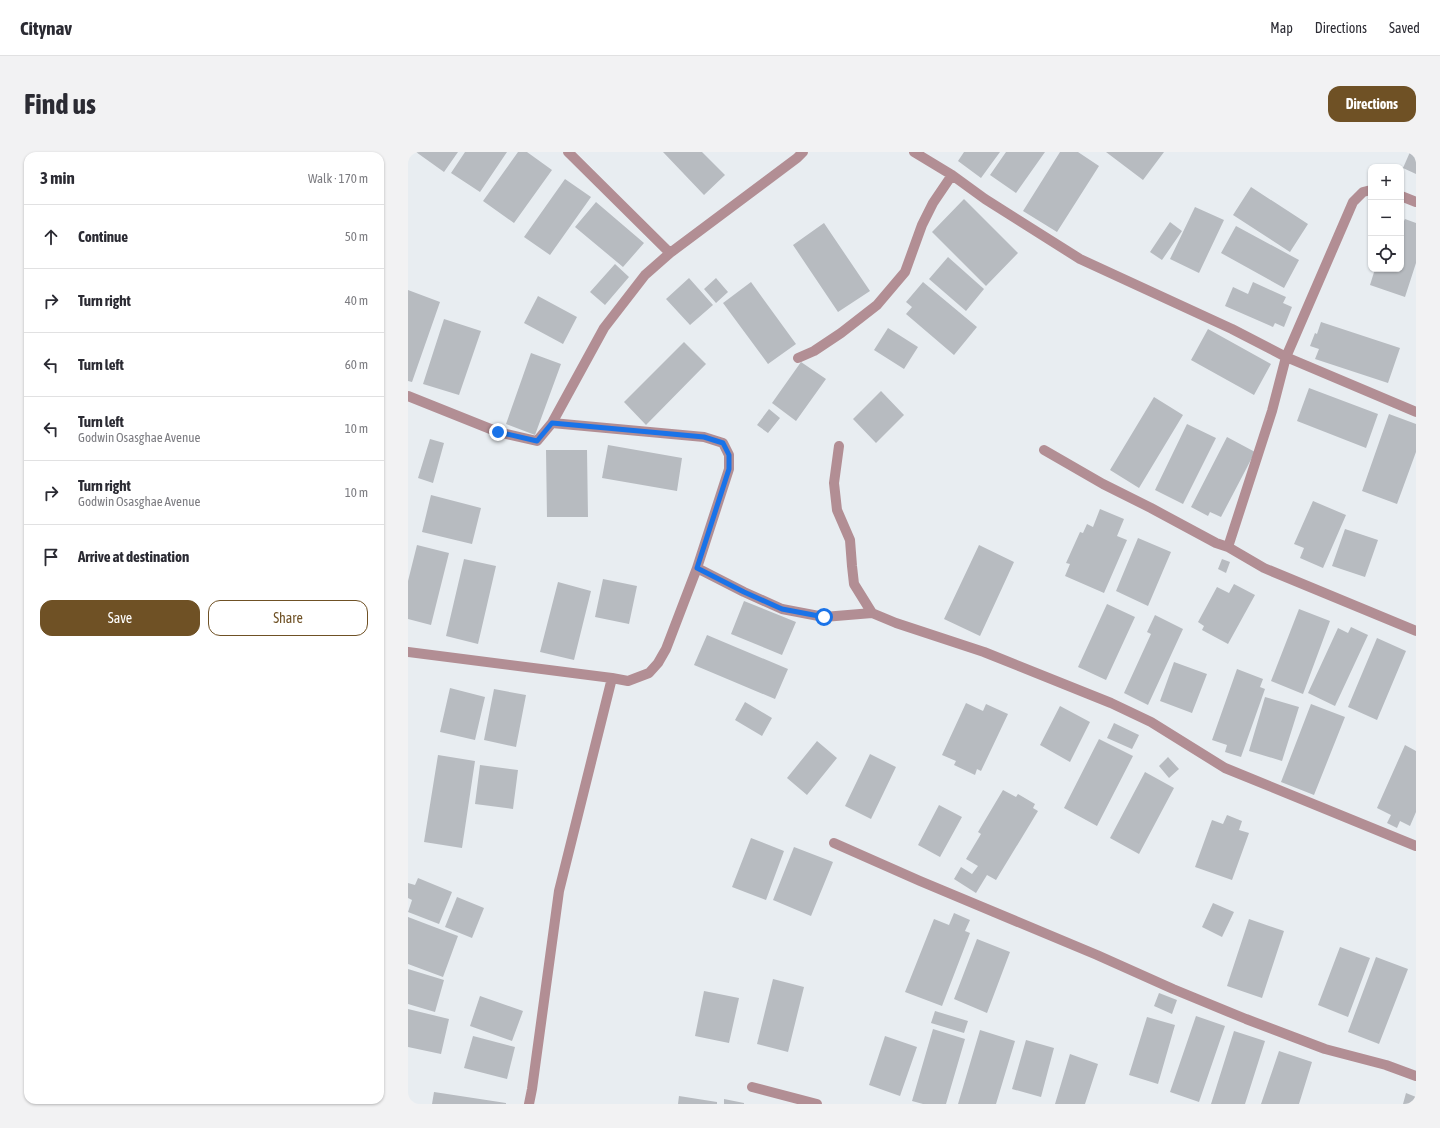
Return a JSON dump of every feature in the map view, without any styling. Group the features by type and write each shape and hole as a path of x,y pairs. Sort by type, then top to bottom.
{"street":[{"path":"568,152 670,252"},
{"path":"408,396 498,432 537,441 552,423 604,328 645,275 670,252 803,152"},
{"path":"914,152 952,175 985,199 1080,259 1232,329 1286,357 1416,412"},
{"path":"798,358 814,351 853,324 877,305 901,278 905,272 922,224 933,203 952,175"},
{"path":"1228,547 1272,411 1286,357 1353,202 1364,192 1368,191"},
{"path":"1404,197 1416,202"},
{"path":"408,652 628,681 649,673 658,662 666,649 697,568 729,469 729,455 723,443 704,437 552,423"},
{"path":"839,446 834,484 837,510 850,540 854,584 872,613"},
{"path":"1044,450 1103,484 1216,543 1228,547 1264,568 1416,631"},
{"path":"697,568 782,609 824,617 872,613 896,623 984,652 1111,703 1151,722 1225,768 1416,846"},
{"path":"529,1104 559,891 612,678"},
{"path":"834,843 900,873 1097,955 1173,990 1325,1049 1386,1065 1416,1076"},
{"path":"752,1087 818,1104"}],"building":[{"path":"416,152 458,152 444,172"},
{"path":"465,152 507,152 480,192 451,173"},
{"path":"518,152 527,152 552,170 514,223 483,201"},
{"path":"663,152 702,152 725,175 704,195"},
{"path":"964,152 1000,152 981,178 958,161"},
{"path":"1006,152 1045,152 1016,193 990,175"},
{"path":"1060,152 1078,152 1099,166 1057,232 1023,211"},
{"path":"1106,152 1164,152 1143,180"},
{"path":"1410,152 1416,152 1416,174 1404,168"},
{"path":"565,179 591,197 550,255 524,237"},
{"path":"1251,187 1308,224 1290,252 1233,215"},
{"path":"964,199 1018,253 986,286 932,232"},
{"path":"596,202 644,243 623,267 575,227"},
{"path":"1195,207 1224,220 1199,273 1170,259"},
{"path":"1405,219 1416,223 1416,263 1405,297 1370,285 1374,272 1404,272"},
{"path":"1170,222 1182,231 1162,260 1150,252"},
{"path":"824,223 870,291 838,312 793,245"},
{"path":"1236,226 1299,260 1284,288 1221,253"},
{"path":"948,257 984,289 966,311 929,279"},
{"path":"615,264 629,277 605,305 590,292"},
{"path":"689,278 713,305 690,325 666,299"},
{"path":"716,278 728,292 716,303 704,289"},
{"path":"751,282 796,344 768,364 723,303"},
{"path":"923,282 977,327 954,355 906,314 912,307 906,302"},
{"path":"1253,282 1286,297 1283,303 1292,307 1284,327 1275,323 1273,327 1225,306 1233,287 1248,294"},
{"path":"408,290 440,302 412,382 408,381"},
{"path":"538,296 577,317 563,344 524,323"},
{"path":"444,319 481,331 459,395 423,384"},
{"path":"1321,322 1400,348 1388,383 1315,359 1319,349 1310,346 1315,333 1317,334"},
{"path":"888,328 918,347 904,369 874,350"},
{"path":"1208,329 1271,364 1254,395 1191,360"},
{"path":"684,342 706,364 646,425 624,402"},
{"path":"531,353 561,364 535,435 506,424"},
{"path":"801,362 826,379 796,421 772,403"},
{"path":"1309,388 1378,414 1366,448 1297,421"},
{"path":"881,391 904,415 876,443 853,419"},
{"path":"1154,397 1183,415 1139,488 1110,470"},
{"path":"769,409 780,418 768,433 757,425"},
{"path":"1389,414 1416,424 1416,452 1397,504 1362,491"},
{"path":"1187,424 1216,438 1183,504 1155,490"},
{"path":"1227,437 1255,452 1221,517 1210,512 1208,516 1191,507"},
{"path":"430,439 444,443 433,483 418,478"},
{"path":"608,445 682,458 677,491 602,478"},
{"path":"546,450 587,450 588,517 547,517"},
{"path":"431,495 481,508 472,544 422,532"},
{"path":"1313,501 1346,515 1323,568 1300,558 1304,548 1294,544"},
{"path":"1100,509 1124,519 1117,536 1127,540 1104,593 1065,576 1070,564 1066,563 1080,532 1083,533 1087,524 1093,527"},
{"path":"1345,529 1378,540 1365,577 1332,566"},
{"path":"1138,538 1171,552 1148,606 1116,591"},
{"path":"417,545 449,553 431,625 408,619 408,581"},
{"path":"979,545 1014,562 980,636 944,619"},
{"path":"464,559 496,566 478,644 446,636"},
{"path":"1222,559 1230,562 1226,573 1218,569"},
{"path":"603,579 637,586 629,624 595,617"},
{"path":"558,582 591,591 574,660 540,652"},
{"path":"1234,584 1255,595 1228,644 1202,630 1204,626 1198,622 1217,587 1229,593"},
{"path":"744,601 796,622 782,655 731,634"},
{"path":"1107,604 1135,617 1106,680 1078,667"},
{"path":"1299,609 1330,621 1303,694 1271,681"},
{"path":"1155,615 1183,629 1148,705 1124,693 1151,634 1147,632"},
{"path":"1351,627 1368,635 1335,706 1308,693 1338,628 1348,633"},
{"path":"707,635 788,669 775,699 694,665"},
{"path":"1377,638 1406,651 1377,720 1348,707"},
{"path":"1174,662 1207,674 1192,713 1160,701"},
{"path":"1237,669 1263,679 1260,687 1265,689 1241,757 1225,752 1227,745 1212,740"},
{"path":"450,688 485,697 475,740 440,732"},
{"path":"494,689 526,695 516,747 484,740"},
{"path":"1265,697 1299,707 1282,761 1249,751"},
{"path":"745,702 772,718 762,736 735,720"},
{"path":"966,703 983,711 986,704 1008,714 981,771 977,769 975,775 954,765 956,761 942,755"},
{"path":"1311,704 1345,717 1314,795 1281,782"},
{"path":"1060,706 1090,722 1070,762 1040,745"},
{"path":"1114,723 1139,735 1132,749 1107,738"},
{"path":"1099,739 1133,756 1097,826 1064,808"},
{"path":"817,741 837,758 807,795 787,778"},
{"path":"1405,745 1416,751 1416,812 1410,826 1400,821 1397,828 1387,823 1391,815 1377,808"},
{"path":"870,754 896,767 871,819 845,806"},
{"path":"438,755 475,761 462,848 424,842"},
{"path":"1168,757 1179,769 1169,778 1159,766"},
{"path":"480,765 518,770 513,809 475,804"},
{"path":"1145,772 1174,788 1139,854 1110,838"},
{"path":"1003,790 1016,797 1018,794 1035,804 1033,808 1038,811 996,880 987,875 976,893 954,879 961,867 972,874 978,866 966,859 981,834 978,832"},
{"path":"939,805 962,817 940,857 918,845"},
{"path":"1227,815 1242,821 1239,830 1249,833 1232,880 1195,867 1212,820 1223,824"},
{"path":"751,838 784,851 766,900 732,887"},
{"path":"794,847 833,862 811,916 773,900"},
{"path":"418,878 452,892 439,924 408,912 412,900 408,898 408,883 415,885"},
{"path":"457,897 484,908 472,938 445,927"},
{"path":"1213,903 1234,912 1222,937 1202,927"},
{"path":"954,913 970,920 965,931 970,933 942,1006 905,992 934,919 949,925"},
{"path":"408,917 458,936 443,977 408,964"},
{"path":"1249,919 1284,931 1262,998 1227,986"},
{"path":"977,939 1010,952 987,1013 954,999"},
{"path":"1340,947 1370,958 1348,1017 1318,1005"},
{"path":"1376,957 1408,969 1379,1044 1348,1032"},
{"path":"408,969 444,980 435,1012 408,1004"},
{"path":"773,979 804,987 788,1052 757,1044"},
{"path":"704,991 739,998 729,1043 695,1036"},
{"path":"1159,993 1177,1000 1172,1014 1154,1006"},
{"path":"480,996 523,1011 512,1041 470,1026"},
{"path":"408,1009 449,1019 441,1054 408,1047"},
{"path":"935,1011 968,1021 964,1033 931,1023"},
{"path":"1196,1016 1225,1026 1199,1102 1170,1092"},
{"path":"1147,1017 1175,1025 1158,1084 1129,1075"},
{"path":"933,1029 965,1039 946,1104 923,1104 912,1101"},
{"path":"980,1030 1015,1041 996,1104 958,1104"},
{"path":"1234,1031 1265,1041 1245,1104 1211,1104"},
{"path":"473,1036 515,1047 507,1079 464,1068"},
{"path":"885,1036 917,1047 900,1096 869,1085"},
{"path":"1026,1040 1054,1048 1041,1097 1012,1089"},
{"path":"1279,1051 1312,1062 1299,1104 1261,1104"},
{"path":"1070,1054 1098,1064 1085,1104 1055,1104"},
{"path":"434,1092 506,1103 506,1104 432,1104"},
{"path":"1406,1093 1416,1097 1416,1104 1403,1104"},
{"path":"679,1096 717,1102 717,1104 678,1104"},
{"path":"724,1099 744,1103 744,1104 724,1104"}],"route":[{"path":"498,432 537,441 552,423 704,437 723,443 729,455 729,469 697,568 782,609 824,617"}]}
